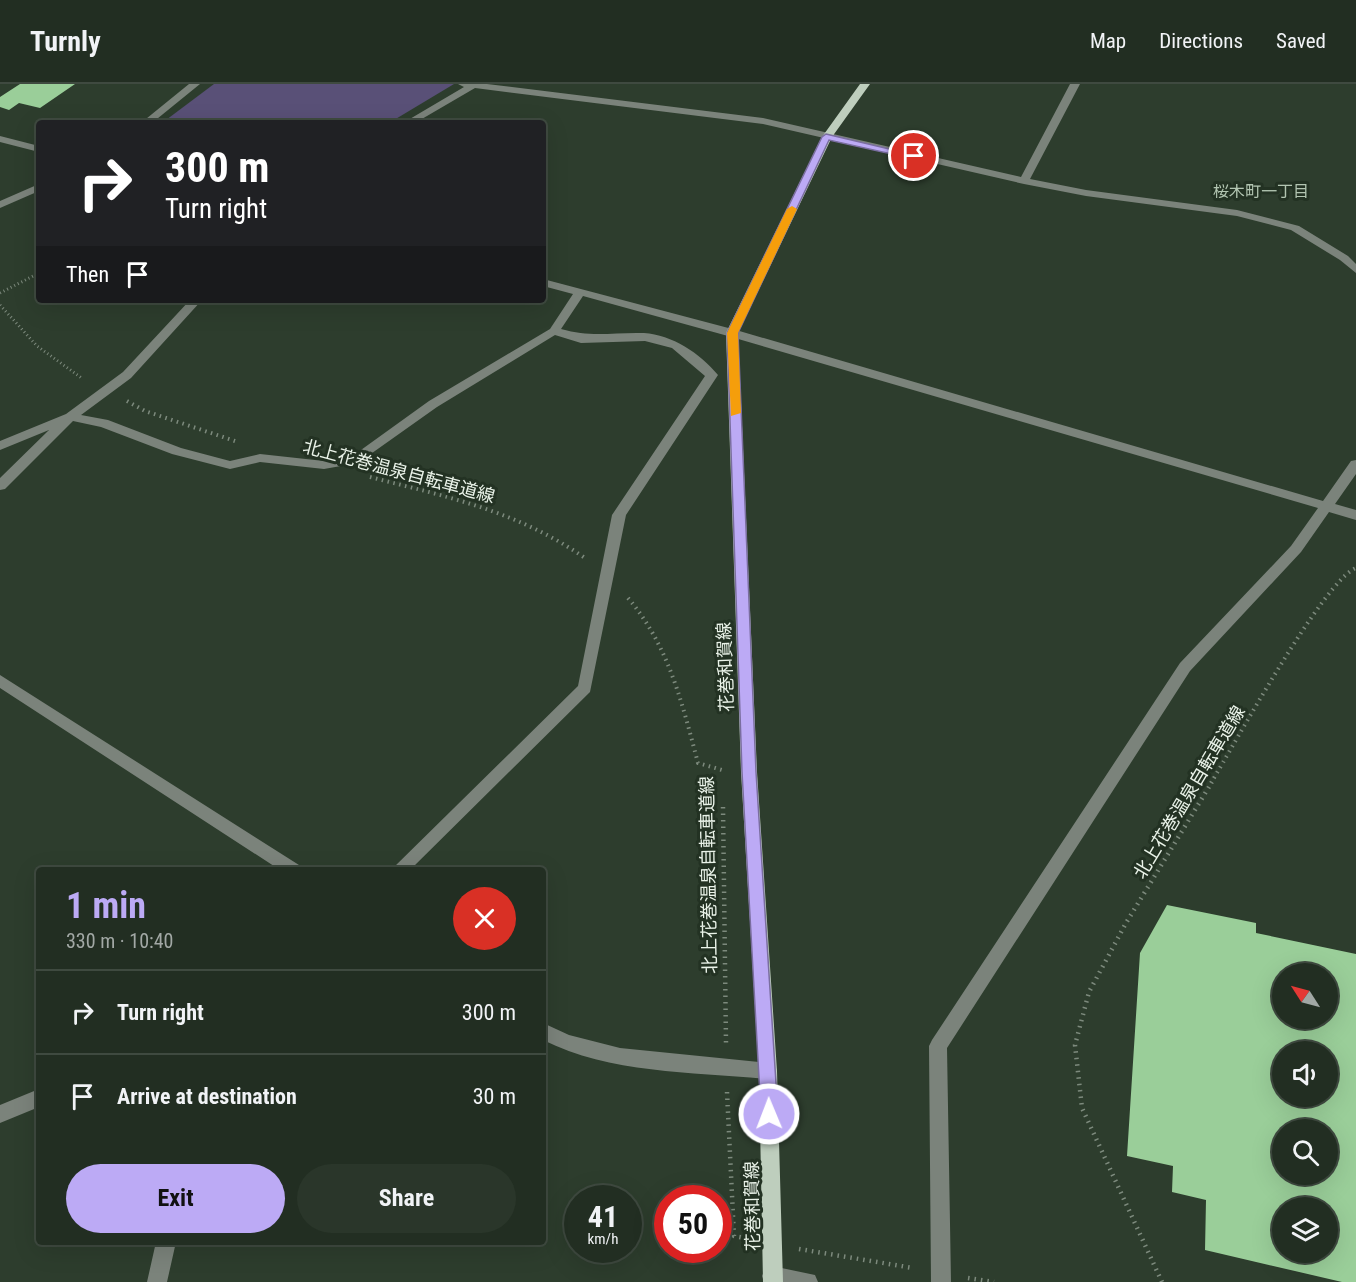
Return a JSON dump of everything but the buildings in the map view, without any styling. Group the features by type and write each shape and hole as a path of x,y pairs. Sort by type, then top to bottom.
{"main road":[{"name":"花巻和賀線","path":"772,1279 768,1071 749,772 732,333 826,137 865,84"}],"street":[{"path":"150,120 195,84"},
{"path":"1024,181 1076,84"},
{"path":"413,120 467,85 704,112 763,121 1024,181 1086,193 1237,213 1295,228 1344,258 1356,270"},
{"path":"0,139 36,148"},
{"path":"0,205 36,188"},
{"path":"546,283 732,333 1356,515"},
{"path":"0,446 70,417 104,423 177,451 230,465 260,458 324,465 358,459 433,404 554,331 580,292"},
{"path":"0,486 70,417 127,375 193,303"},
{"path":"402,867 585,688 619,515 712,375 676,345 645,337 581,339 554,331"},
{"path":"941,1278 938,1046 1185,667 1296,549 1356,464"},
{"path":"0,681 288,867"},
{"path":"546,1033 558,1041 627,1057 768,1071"},
{"path":"0,1114 36,1099"},
{"path":"157,1282 165,1245"},
{"path":"772,1279 808,1282"}],"path":[{"path":"0,293 36,275"},
{"path":"0,305 12,323 41,349 89,382"},
{"path":"117,396 145,411 242,442"},
{"name":"北上花巻温泉自転車道線","path":"369,477 492,508 556,538 593,564"},
{"name":"北上花巻温泉自転車道線","path":"1162,1282 1082,1108 1076,1045 1089,992 1126,923 1322,600 1348,571 1356,568"},
{"name":"北上花巻温泉自転車道線","path":"625,594 648,619 674,674 698,763 722,768 722,780"},
{"name":"北上花巻温泉自転車道線","path":"723,804 725,1028"},
{"path":"727,1087 734,1236"},
{"path":"810,1251 941,1278 994,1282"}],"shaded area":[{"path":"214,84 454,84 394,120 166,120"}],"slow traffic":[{"path":"735,413 732,333 792,209"}],"district":[{"name":"桜木町一丁目","path":"1261,191"}],"route":[{"path":"769,1114 749,772 732,333 826,137 914,156"}]}
